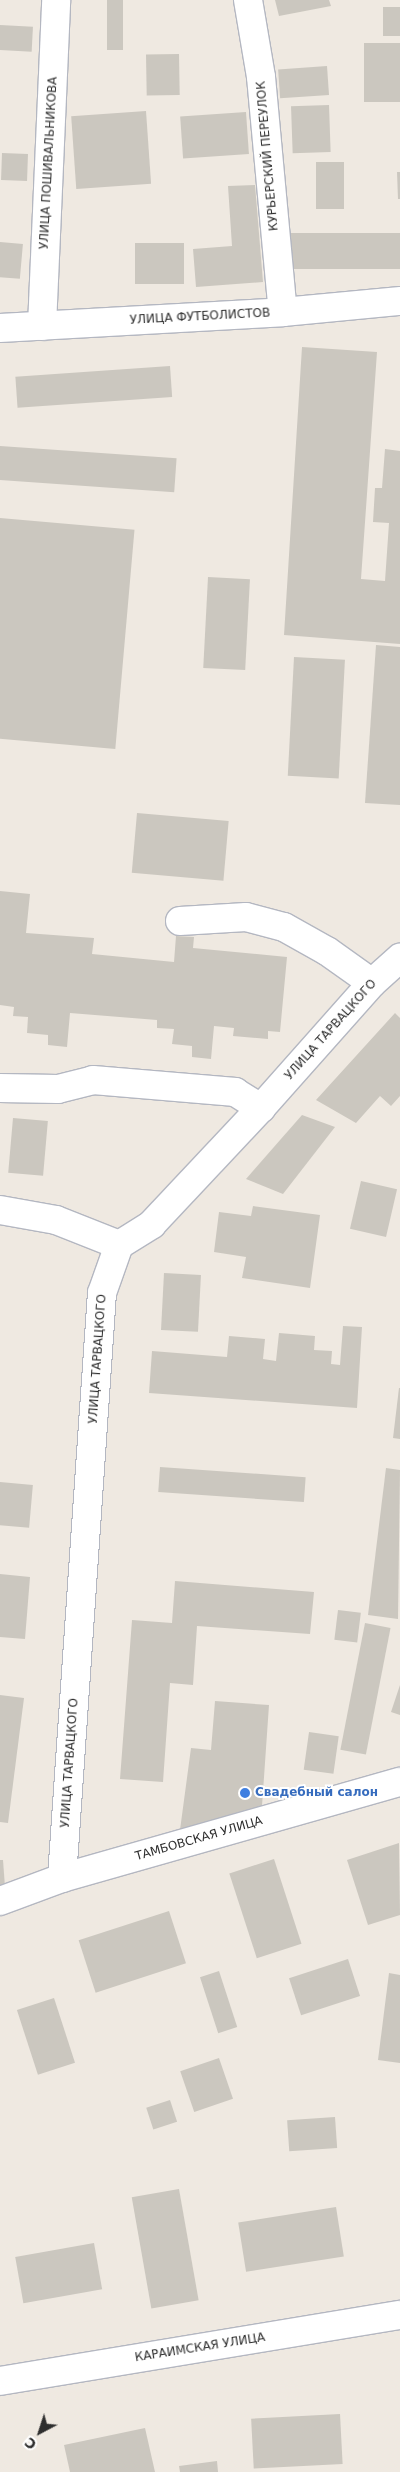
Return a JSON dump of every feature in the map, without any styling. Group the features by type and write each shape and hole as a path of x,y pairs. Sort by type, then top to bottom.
{"street":[{"name":"УЛИЦА ПОШИВАЛЬНИКОВА","path":"42,326 56,0"},
{"name":"КУРЬЕРСКИЙ ПЕРЕУЛОК","path":"248,0 261,77 283,312"},
{"name":"УЛИЦА ФУТБОЛИСТОВ","path":"0,328 283,312 400,301"},
{"path":"180,921 246,917 284,927 327,951 372,983"},
{"name":"УЛИЦА ТАРВАЦКОГО","path":"62,1878 102,1293 119,1244 152,1224 261,1108 372,983 400,958"},
{"path":"0,1088 58,1089 93,1080 235,1092 261,1108"},
{"path":"0,1210 56,1220 119,1244"},
{"name":"ТАМБОВСКАЯ УЛИЦА","path":"0,1901 62,1878 400,1782"},
{"name":"КАРАИМСКАЯ УЛИЦА","path":"0,2380 400,2315"}],"building":[{"path":"107,0 123,0 123,50 107,50"},
{"path":"275,0 329,0 331,6 279,16"},
{"path":"383,7 400,7 400,36 383,36"},
{"path":"0,25 33,27 32,52 0,50"},
{"path":"364,43 400,43 400,102 364,102"},
{"path":"179,54 180,95 147,96 146,55"},
{"path":"327,66 329,95 280,98 278,69"},
{"path":"329,105 331,152 293,153 291,106"},
{"path":"146,111 151,184 76,189 71,116"},
{"path":"246,112 249,154 183,159 180,117"},
{"path":"2,153 28,154 27,181 1,180"},
{"path":"316,162 344,162 344,209 316,209"},
{"path":"397,172 400,172 400,199 398,199"},
{"path":"255,185 263,282 196,287 193,249 232,246 228,186"},
{"path":"289,233 400,233 400,269 289,269"},
{"path":"0,242 23,244 20,279 0,277"},
{"path":"135,243 184,243 184,284 135,284"},
{"path":"302,347 377,352 361,579 385,581 389,523 373,522 375,488 382,488 385,449 400,451 400,644 284,635"},
{"path":"170,366 172,397 18,408 15,377"},
{"path":"0,446 177,458 174,492 0,480"},
{"path":"0,518 134,530 115,749 0,739"},
{"path":"208,577 250,579 245,670 203,668"},
{"path":"376,645 400,647 400,805 365,803"},
{"path":"294,657 345,660 339,779 288,776"},
{"path":"137,813 229,821 223,881 132,873"},
{"path":"0,891 30,894 26,933 94,938 92,954 174,962 176,936 194,937 193,948 287,957 280,1032 268,1031 268,1039 233,1036 234,1028 214,1026 211,1059 192,1057 192,1046 172,1044 174,1029 157,1028 157,1020 70,1013 67,1047 48,1045 48,1035 27,1033 28,1017 13,1016 14,1007 0,1005"},
{"path":"395,1013 400,1018 400,1096 391,1106 380,1096 356,1123 316,1100"},
{"path":"302,1115 335,1127 283,1194 246,1179"},
{"path":"13,1118 48,1121 43,1176 8,1173"},
{"path":"361,1181 397,1189 386,1237 350,1229"},
{"path":"253,1206 320,1215 310,1288 242,1278 246,1257 214,1252 219,1212 251,1216"},
{"path":"164,1273 201,1275 198,1332 161,1330"},
{"path":"343,1326 362,1327 357,1408 149,1393 152,1351 227,1357 229,1336 265,1339 263,1359 276,1361 279,1333 315,1336 314,1350 332,1351 331,1364 340,1365"},
{"path":"400,1388 400,1439 393,1438"},
{"path":"160,1467 306,1477 304,1502 158,1492"},
{"path":"386,1468 400,1470 398,1619 368,1615"},
{"path":"0,1482 33,1485 29,1528 0,1525"},
{"path":"0,1574 30,1577 25,1639 0,1637"},
{"path":"175,1581 314,1592 310,1634 197,1626 193,1685 170,1683 163,1782 120,1779 132,1620 172,1623"},
{"path":"338,1610 361,1613 357,1643 334,1640"},
{"path":"365,1623 391,1628 366,1755 340,1750"},
{"path":"400,1685 400,1715 391,1712"},
{"path":"0,1695 24,1698 8,1823 0,1822"},
{"path":"215,1701 269,1705 262,1806 180,1830 191,1748 211,1750"},
{"path":"309,1732 339,1736 333,1774 304,1770"},
{"path":"399,1843 400,1915 368,1925 347,1860"},
{"path":"274,1859 302,1944 257,1958 229,1874"},
{"path":"0,1860 3,1860 5,1887 0,1888"},
{"path":"169,1911 186,1963 96,1993 79,1940"},
{"path":"348,1959 360,1996 301,2015 289,1978"},
{"path":"219,1971 237,2027 218,2033 200,1977"},
{"path":"389,1973 400,1975 400,2063 378,2060"},
{"path":"54,1998 75,2063 38,2075 17,2010"},
{"path":"219,2058 233,2099 194,2112 180,2071"},
{"path":"170,2100 177,2122 153,2130 146,2108"},
{"path":"335,2117 337,2148 289,2151 287,2120"},
{"path":"179,2189 199,2300 151,2309 132,2197"},
{"path":"336,2207 344,2256 246,2272 238,2222"},
{"path":"94,2243 102,2289 23,2303 15,2257"},
{"path":"340,2414 343,2464 254,2469 251,2419"},
{"path":"145,2428 155,2472 70,2472 64,2445"},
{"path":"217,2461 218,2472 180,2472 179,2466"}],"place":[{"name":"Свадебный салон","path":"245,1793"}]}
